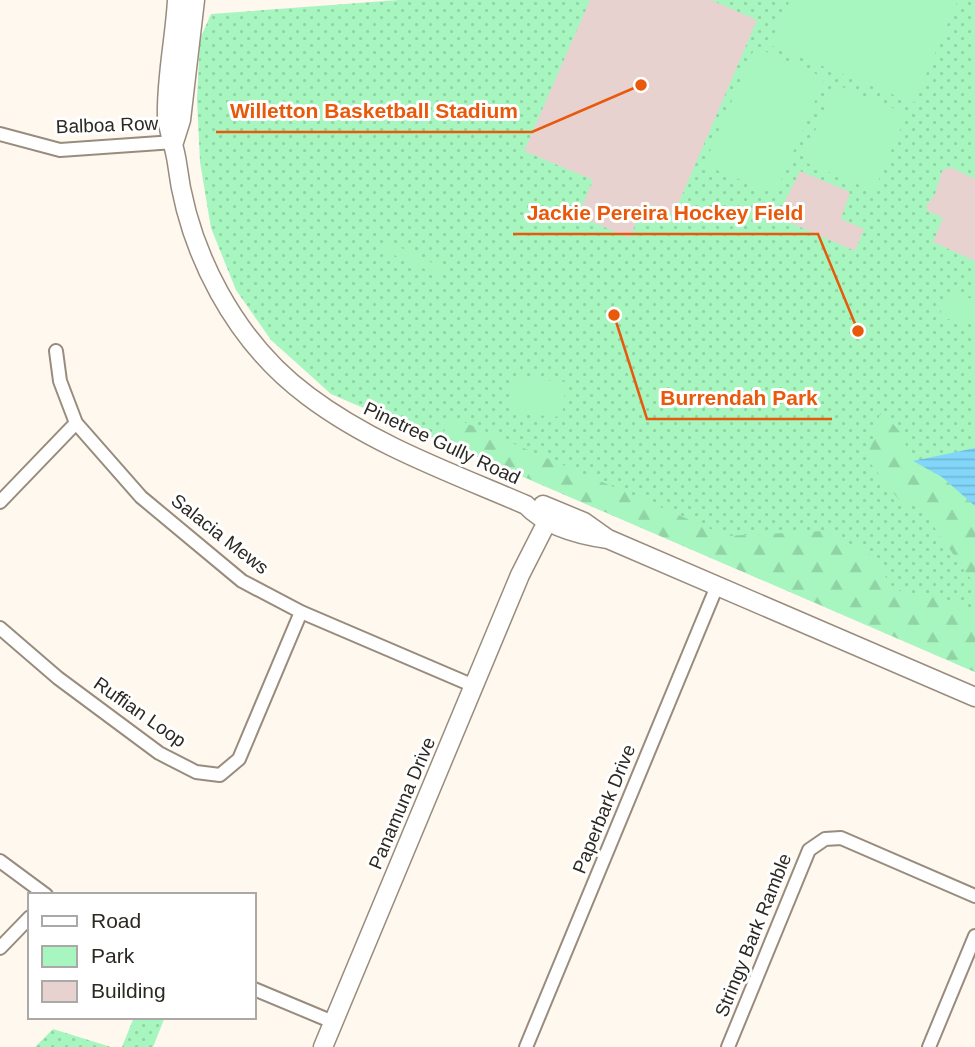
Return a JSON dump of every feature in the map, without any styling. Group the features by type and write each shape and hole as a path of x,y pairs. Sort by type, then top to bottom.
{"main road":[{"name":"Pinetree Gully Road","path":"177,0 167,119 174,142 189,224 218,289 263,355 308,396 359,429 415,457 541,511 584,522 608,539 975,697"},
{"name":"Pinetree Gully Road","path":"174,142 181,120 195,0"},
{"name":"Panamuna Drive","path":"323,1047 520,575 541,511"}],"street":[{"name":"Balboa Row","path":"0,134 60,150 174,142"},
{"name":"Salacia Mews","path":"56,351 60,380 76,423 141,497 242,581 302,612 474,686"},
{"path":"0,502 76,423"},
{"name":"Paperbark Drive","path":"526,1047 717,586"},
{"name":"Ruffian Loop","path":"0,628 58,678 159,753 196,772 220,775 239,759 302,612"},
{"name":"Stringy Bark Ramble","path":"728,1047 809,849 825,839 841,838 975,895"},
{"path":"0,861 43,893"},
{"path":"0,948 28,919"},
{"path":"929,1047 975,936"},
{"path":"256,990 333,1022"}],"green space":[{"path":"399,0 975,0 975,672 331,394 271,340 236,290 211,228 200,162 197,99 200,39 211,14"},
{"path":"790,0 958,0 914,103 770,45"},
{"path":"755,47 825,78 775,194 704,165"},
{"path":"835,84 907,114 874,191 802,161"},
{"path":"389,242 445,269 442,277 385,251"},
{"path":"944,294 975,299 975,323 940,318"},
{"path":"512,377 566,382 562,417 509,413"},
{"path":"881,410 900,432 913,461 942,477 975,506 975,585 920,507 899,500 867,459"},
{"path":"452,417 727,536 823,531 868,552 895,590 945,599 975,613 975,672 439,440"},
{"path":"133,1019 164,1019 153,1047 122,1047"},
{"path":"53,1029 111,1047 35,1047"}],"water":[{"path":"975,448 975,506 942,477 913,461"}],"building":[{"path":"590,0 711,0 757,20 674,214 644,202 630,238 578,216 593,180 524,151"},
{"path":"950,167 975,179 975,261 933,242 943,218 928,211 926,206 935,194 942,171"},
{"path":"800,171 850,192 841,219 864,229 855,251 777,217"}],"place":[{"name":"Willetton Basketball Stadium","path":"641,85"},
{"name":"Burrendah Park","path":"614,315"},
{"name":"Jackie Pereira Hockey Field","path":"858,331"}]}
